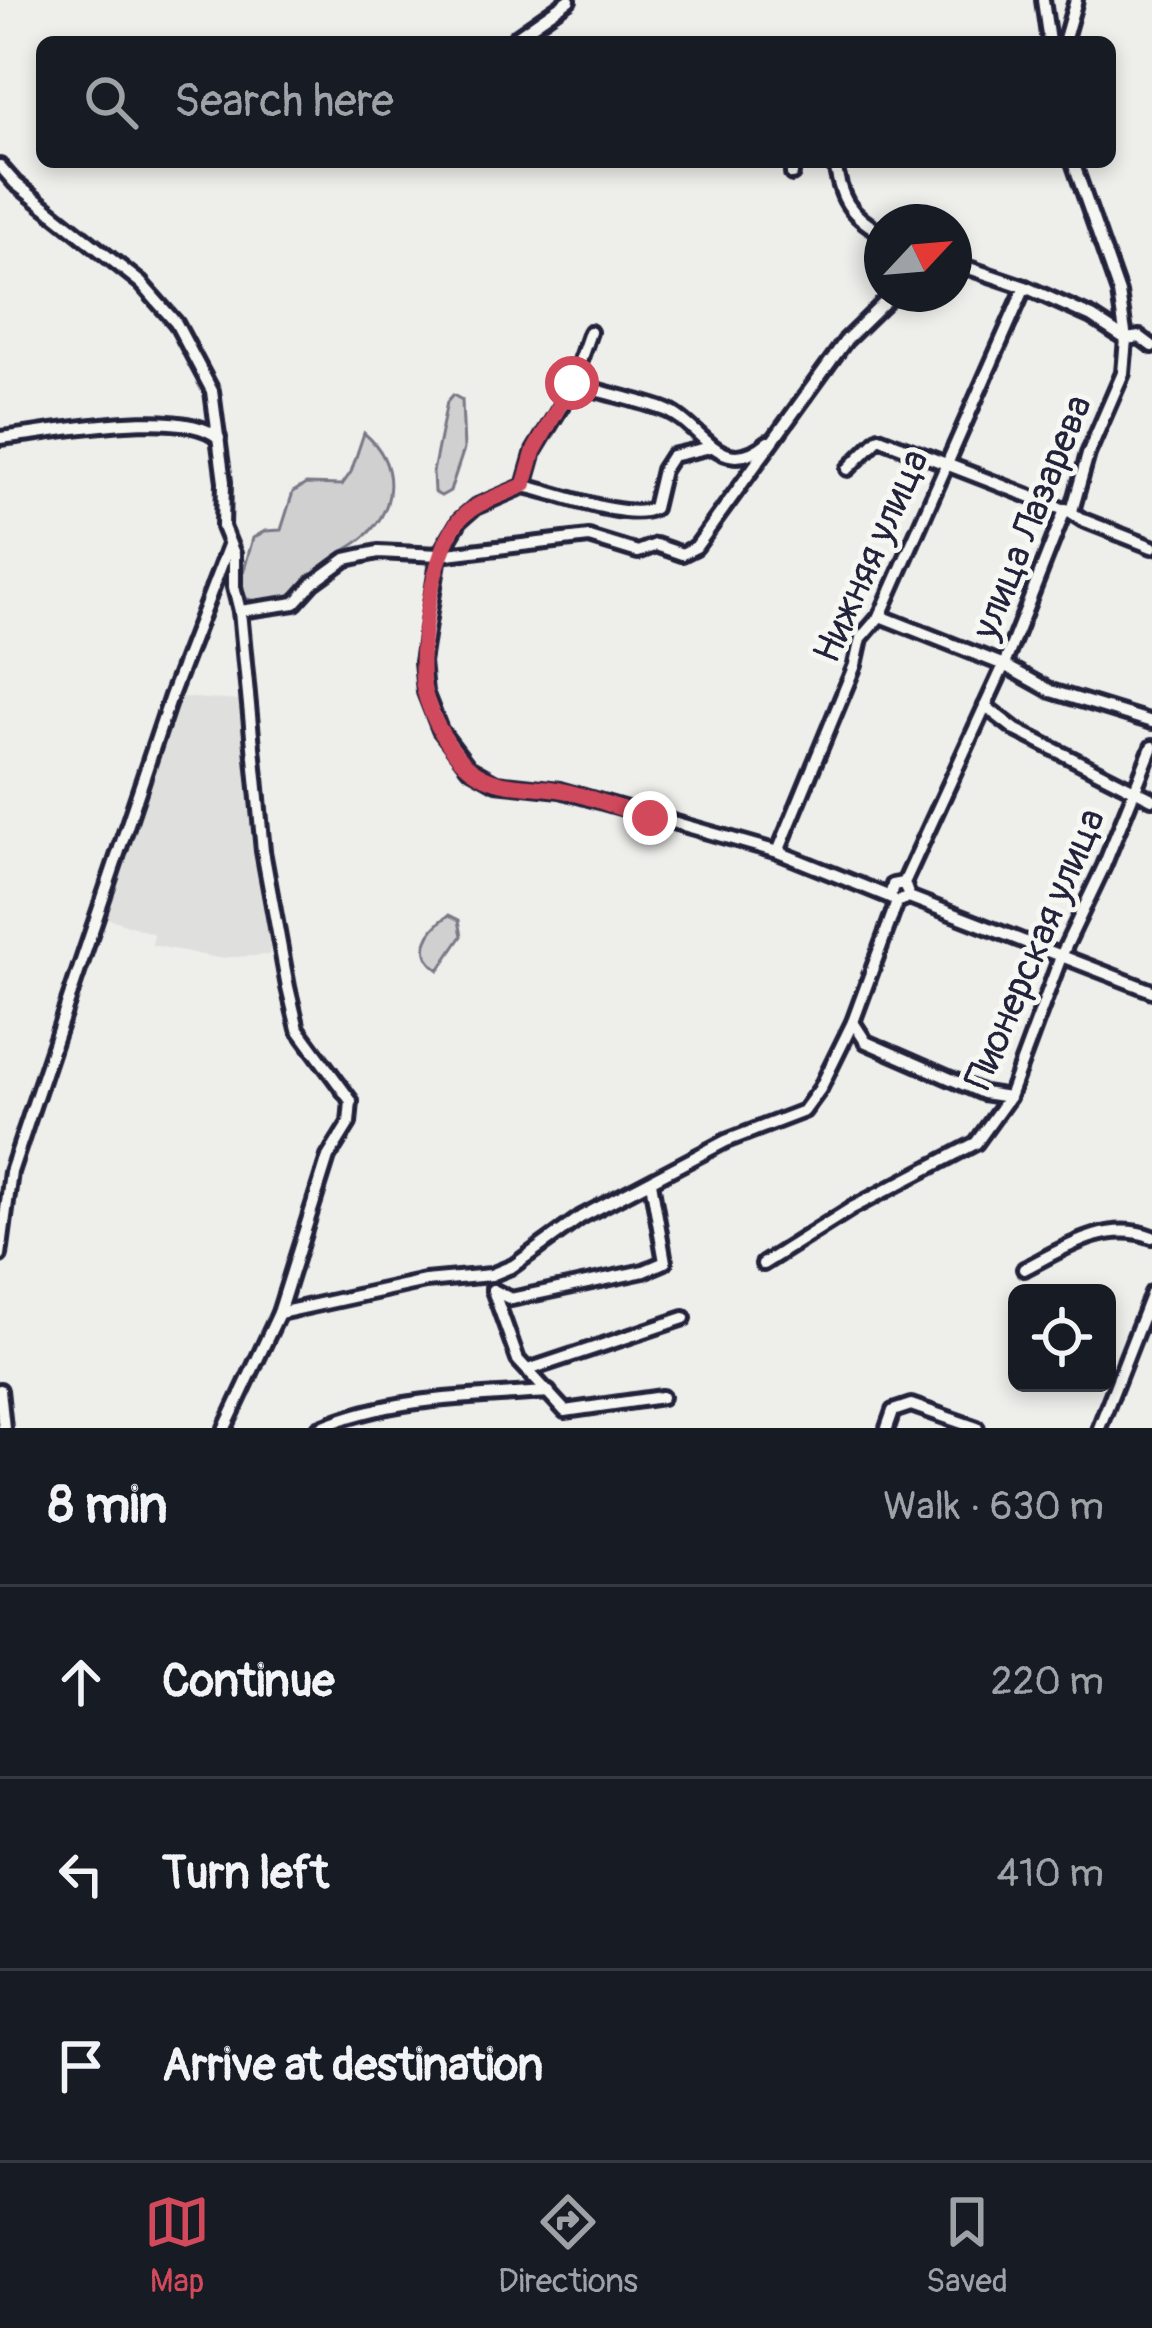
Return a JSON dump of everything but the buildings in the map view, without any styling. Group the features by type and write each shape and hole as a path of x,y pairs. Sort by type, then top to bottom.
{"street":[{"path":"517,36 568,0"},
{"path":"1043,0 1048,36"},
{"path":"1066,36 1076,0"},
{"path":"0,166 141,284 176,323 212,391 220,439 224,526 234,554 263,851 288,987 298,1029 351,1101 350,1123 328,1157 279,1313 225,1428"},
{"path":"836,168 839,193 864,224"},
{"name":"улица Лазарева","path":"904,883 986,706 1123,374 1126,339 1119,292 1074,168"},
{"path":"972,269 1025,287 1092,317 1126,339 1140,338 1152,346"},
{"name":"Нижняя улица","path":"778,852 855,665 860,638 880,616 1025,287"},
{"path":"240,611 295,603 346,559 378,552 439,555 589,537 638,552 656,545 682,554 696,548 846,340 875,312"},
{"path":"524,485 534,451 572,383 590,332"},
{"path":"572,383 669,410 712,447 731,456 760,449 782,430"},
{"path":"0,438 166,420 208,428 220,439"},
{"path":"848,469 879,438 1152,548"},
{"path":"712,447 672,455 663,470 654,508 646,513 599,506 524,485 475,507 460,520 439,555 422,662 424,692 440,730 469,768 496,782 560,790 778,852 1152,991"},
{"path":"0,1255 11,1172 171,695 229,545"},
{"path":"880,616 1004,664 1052,691 1152,722"},
{"path":"986,706 1016,730 1152,799"},
{"name":"Пионерская улица","path":"763,1264 852,1208 976,1142 998,1115 1152,747"},
{"path":"279,1313 425,1281 491,1275 513,1266 581,1217 726,1141 804,1112 853,1022 899,899 904,883 892,885 899,899"},
{"path":"853,1022 866,1042 982,1093 1009,1097"},
{"path":"982,1093 998,1115"},
{"path":"493,1291 511,1299 644,1271 665,1262 651,1182"},
{"path":"1024,1269 1091,1236 1120,1230 1152,1237"},
{"path":"491,1275 518,1360 565,1411 662,1396"},
{"path":"1099,1428 1152,1293"},
{"path":"528,1370 684,1318"},
{"path":"0,1390 4,1428"},
{"path":"319,1428 432,1399 549,1392"},
{"path":"887,1428 893,1411 910,1405 977,1428"}],"shaded area":[{"path":"453,395 462,400 464,449 450,491 441,496 434,492 433,472 447,402"},
{"path":"364,433 384,458 390,485 375,525 283,599 247,599 239,588 253,538 281,530 293,492 306,484 342,485"},
{"path":"180,697 240,701 247,784 273,937 269,955 218,958 152,945 154,934 105,917"},
{"path":"449,915 459,920 462,936 439,970 425,948 435,927"}],"route":[{"path":"572,383 534,451 524,485 475,507 460,520 439,555 422,662 424,692 440,730 469,768 496,782 560,790 650,818"}]}
